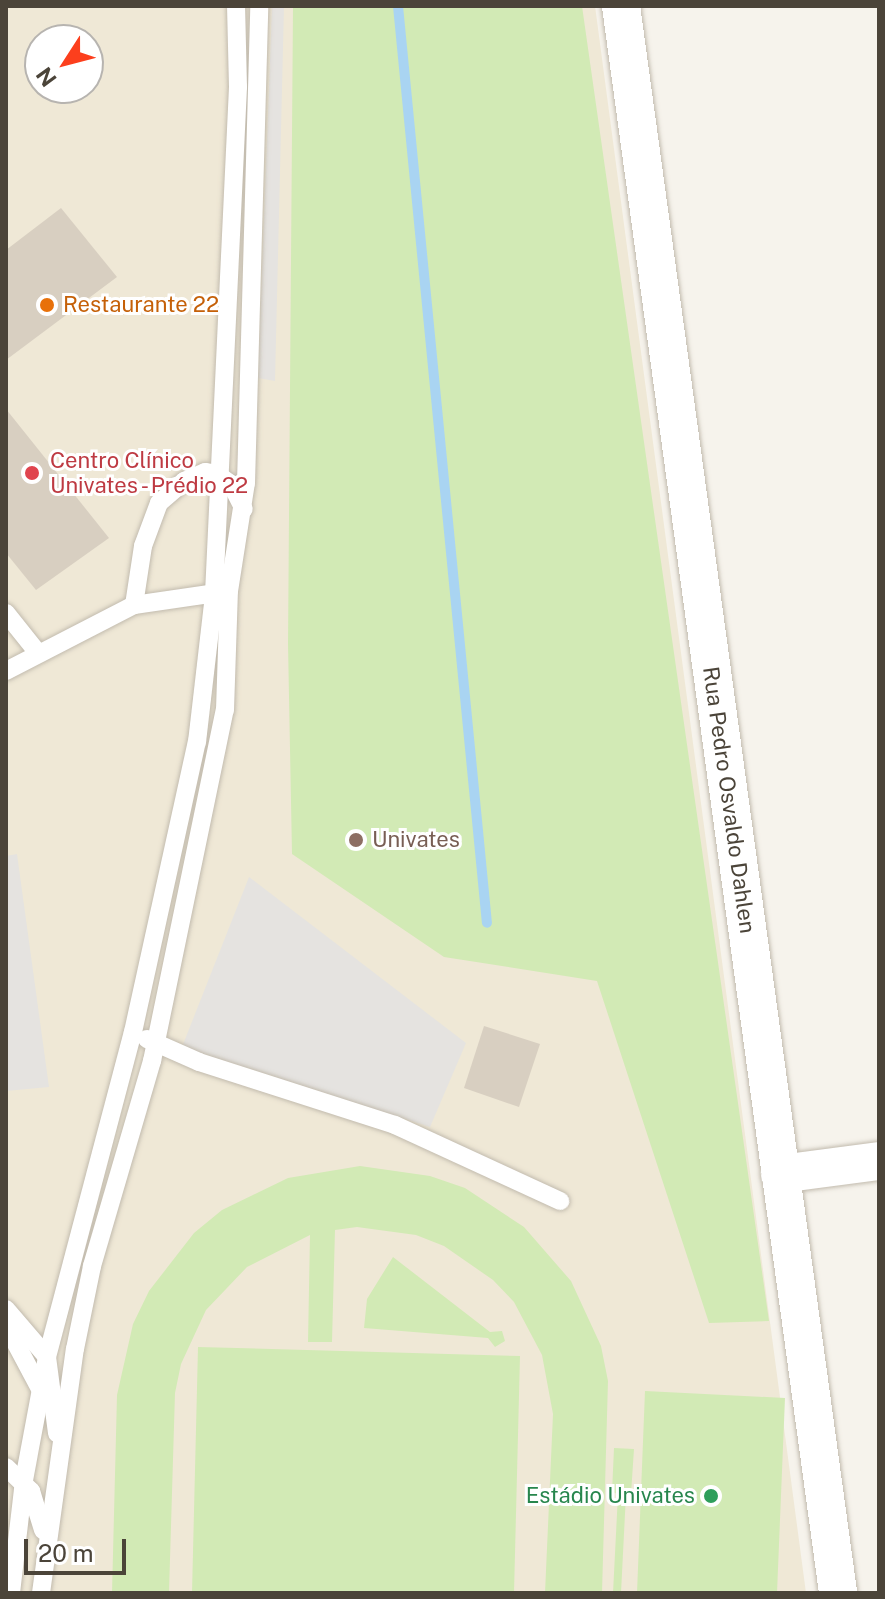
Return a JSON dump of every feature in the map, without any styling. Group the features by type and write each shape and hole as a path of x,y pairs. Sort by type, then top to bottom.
{"street":[{"name":"Rua Pedro Osvaldo Dahlen","path":"621,6 838,1593"},
{"path":"780,1174 879,1161"}],"lane":[{"path":"41,1593 45,1544 92,1266 155,1044 225,710 217,474 236,118 236,6"},
{"path":"11,1593 19,1509 40,1389 133,1032 197,742 222,592 244,509 259,6"},
{"path":"134,605 143,546 159,503 184,481 205,472 217,474 231,484 244,509"},
{"path":"6,671 134,605 222,592"},
{"path":"6,613 38,653"},
{"path":"133,1032 155,1044 395,1125 560,1201"},
{"path":"6,1309 47,1357 60,1456"},
{"path":"6,1325 40,1389"},
{"path":"6,1467 24,1480 37,1503 45,1544"},
{"path":"6,1493 19,1509"}],"shaded area":[{"name":"Univates","path":"6,6 595,6 806,1593 6,1593"},
{"path":"272,6 284,6 275,381 258,378"},
{"path":"17,854 49,1087 6,1091 6,856"},
{"path":"249,877 466,1043 430,1127 182,1047"}],"green space":[{"path":"293,6 582,6 769,1321 709,1323 597,981 444,957 292,854 288,644"},
{"path":"360,1166 430,1176 465,1188 524,1227 571,1281 601,1346 608,1381 602,1593 545,1593 553,1414 542,1355 514,1302 493,1280 444,1246 416,1235 357,1227 335,1230 332,1342 308,1342 310,1235 247,1267 206,1310 181,1364 175,1393 169,1593 112,1593 117,1395 133,1324 149,1291 194,1233 222,1210 288,1178"},
{"path":"393,1257 490,1332 502,1331 505,1341 495,1347 488,1338 364,1328 367,1299"},
{"path":"198,1347 520,1356 514,1593 192,1593"},
{"name":"Estádio Univates","path":"645,1391 785,1398 777,1593 637,1593"},
{"path":"614,1448 634,1449 631,1494 626,1494 621,1593 613,1593 618,1494 612,1492"}],"building":[{"path":"61,208 117,277 6,360 6,250"},
{"name":"Centro Clínico Univates - Prédio 22","path":"6,409 109,538 36,590 6,553"},
{"path":"484,1026 540,1044 519,1107 464,1088"}],"waterway":[{"path":"398,6 487,923"}],"place":[{"name":"Restaurante 22","path":"47,305"},
{"name":"Centro Clínico Univates - Prédio 22","path":"32,473"},
{"name":"Univates","path":"356,840"},
{"name":"Estádio Univates","path":"711,1496"}]}
